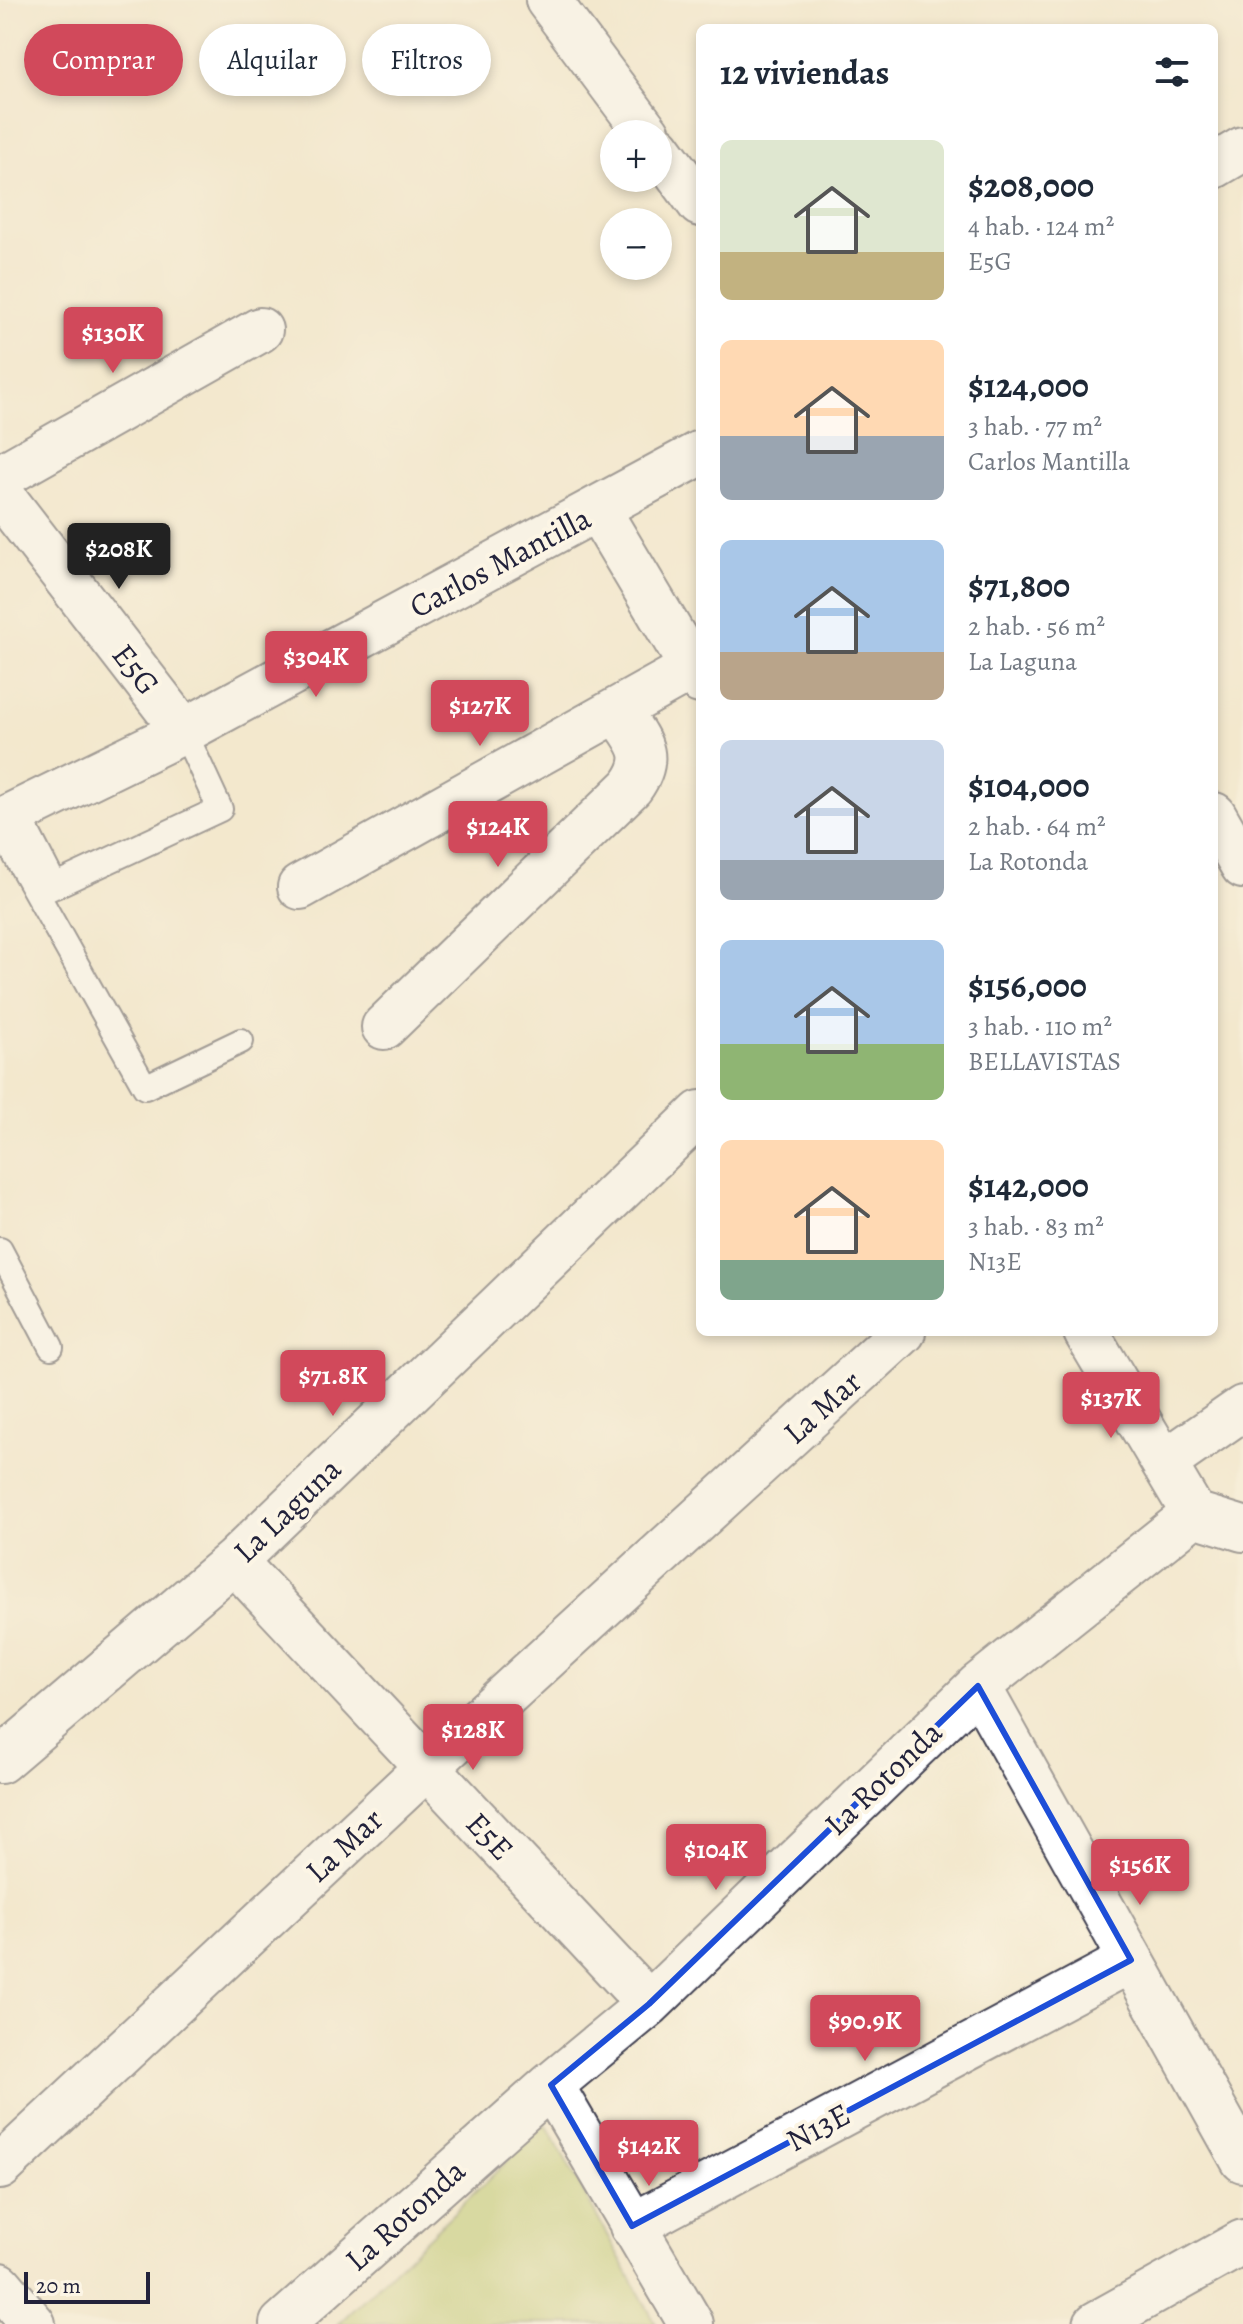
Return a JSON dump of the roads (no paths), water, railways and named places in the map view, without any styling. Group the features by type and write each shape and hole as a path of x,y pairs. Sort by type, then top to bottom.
{"street":[{"path":"548,0 638,120"},
{"path":"1218,164 1243,149"},
{"path":"672,166 696,199"},
{"path":"0,477 260,330"},
{"name":"Carlos Mantilla","path":"6,821 184,731 696,455"},
{"name":"E5G","path":"0,493 184,731"},
{"path":"300,887 617,710 696,674 598,510"},
{"path":"384,1027 631,787 643,770 643,750 617,710"},
{"path":"1218,822 1242,862"},
{"name":"La Laguna","path":"0,1761 234,1561 696,1117"},
{"name":"La Mar","path":"0,2167 426,1768 899,1336"},
{"path":"1088,1336 1194,1514 1243,1529"},
{"path":"1164,1463 1243,1408"},
{"name":"La Rotonda","path":"282,2324 551,2085 649,2004 978,1686 1194,1514"},
{"name":"E5E","path":"234,1561 649,2004"},
{"path":"978,1686 1243,2160"},
{"name":"N13E","path":"632,2226 1131,1960"},
{"path":"551,2085 691,2324"},
{"path":"1096,2324 1243,2242"},
{"path":"0,2285 33,2324"}],"lane":[{"path":"46,890 220,809 184,731"},
{"path":"6,821 46,890 145,1087 241,1041"},
{"path":"0,1250 51,1347"}]}
